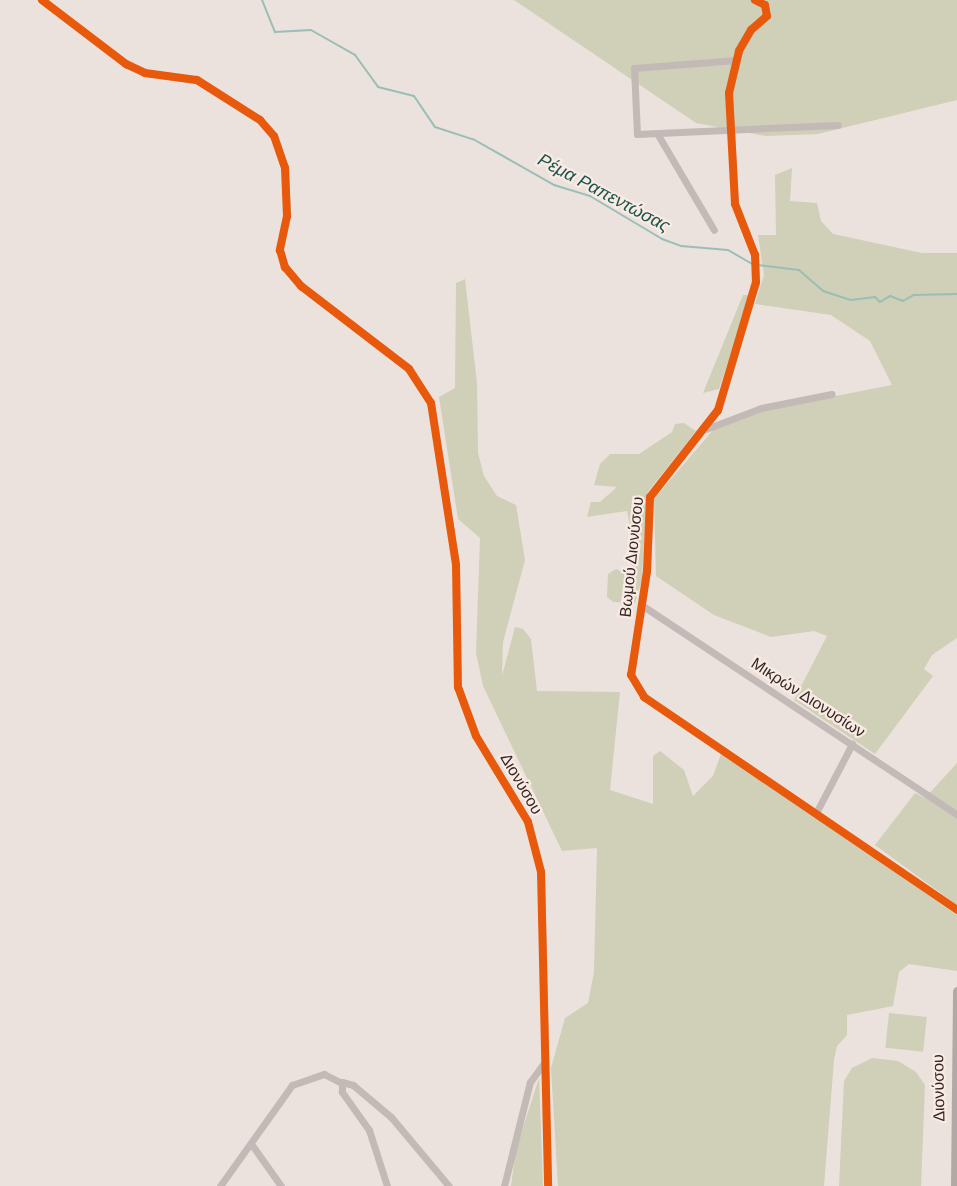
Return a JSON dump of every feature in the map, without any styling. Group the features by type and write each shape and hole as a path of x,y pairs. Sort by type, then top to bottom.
{"main road":[{"name":"Διονύσου","path":"955,1186 955,1033 957,991"}],"street":[{"name":"Διονύσου","path":"42,0 126,64 145,73 197,80 260,120 274,136 285,168 287,216 280,250 285,267 297,282 409,369 431,403 456,564 458,687 476,736 533,834 541,872 543,1064 548,1186"},
{"path":"731,131 730,92 736,60 752,30 767,16 766,8 755,0"},
{"path":"736,60 634,68 637,134 658,135 838,125"},
{"name":"Βωμού Διονύσου","path":"731,131 736,213 755,255 757,275 721,402 706,429 650,497 643,606 630,669 641,694 817,811 957,910"},
{"path":"658,135 714,230"},
{"path":"706,429 760,408 832,394"},
{"name":"Μικρών Διονυσίων","path":"643,606 957,815"},
{"path":"817,811 852,744"},
{"path":"504,1186 530,1082 543,1064"},
{"path":"220,1186 252,1145 279,1098 297,1081 324,1074 342,1083 353,1085 391,1117 449,1186"},
{"path":"342,1083 342,1092 369,1130 387,1186"},
{"path":"252,1145 281,1186"}],"green space":[{"path":"514,0 957,0 957,100 818,134 766,136 696,123"},
{"path":"792,168 790,201 817,203 821,221 833,234 922,253 957,253 957,638 932,655 924,669 933,676 875,754 794,700 827,636 814,631 771,637 714,615 656,576 654,499 713,430 769,409 892,385 870,341 831,315 755,304 764,275 758,235 776,235 775,175"},
{"path":"465,279 477,383 478,453 484,476 497,496 516,505 525,560 503,642 502,676 515,627 523,629 531,639 537,691 620,692 610,790 653,804 653,756 660,751 684,770 693,796 713,776 722,751 957,915 957,971 909,964 899,972 893,1006 847,1015 847,1035 837,1046 834,1060 824,1186 558,1186 551,1068 565,1018 588,1003 594,972 597,848 562,851 483,686 476,653 480,538 458,519 439,397 455,388 456,283"},
{"path":"743,295 750,295 719,389 703,393"},
{"path":"684,423 696,431 647,493 642,579 635,603 613,602 607,597 608,574 616,569 624,573 630,570 634,544 627,511 587,517 591,502 600,502 617,487 594,485 600,464 610,454 639,454 672,432 675,424"},
{"path":"957,763 957,905 875,845 915,793 925,798"},
{"path":"889,1013 927,1017 923,1052 885,1048"},
{"path":"872,1058 898,1061 916,1072 925,1085 921,1186 839,1186 844,1081 852,1068"},
{"path":"539,1078 543,1186 511,1186 516,1149"}],"waterway":[{"name":"Ρέμα Ραπεντώσας","path":"262,0 275,32 311,30 355,55 378,87 414,96 435,127 473,139 554,185 590,196 662,239 681,246 728,250 754,265"},
{"name":"Ρέμα Ραπεντώσας","path":"758,265 799,270 823,291 851,300 875,297 880,302 890,296 903,301 914,295 957,294"}],"cycle path":[{"path":"42,0 126,64 145,73 197,80 260,120 274,136 285,168 287,216 280,250 285,267 301,286 409,369 431,403 456,565 458,687 476,736 528,822 541,872 548,1186"},
{"path":"755,0 765,5 767,16 751,30 739,51 729,93 735,204 755,255 756,282 718,410 650,497 647,571 631,675 644,697 957,910"}]}
